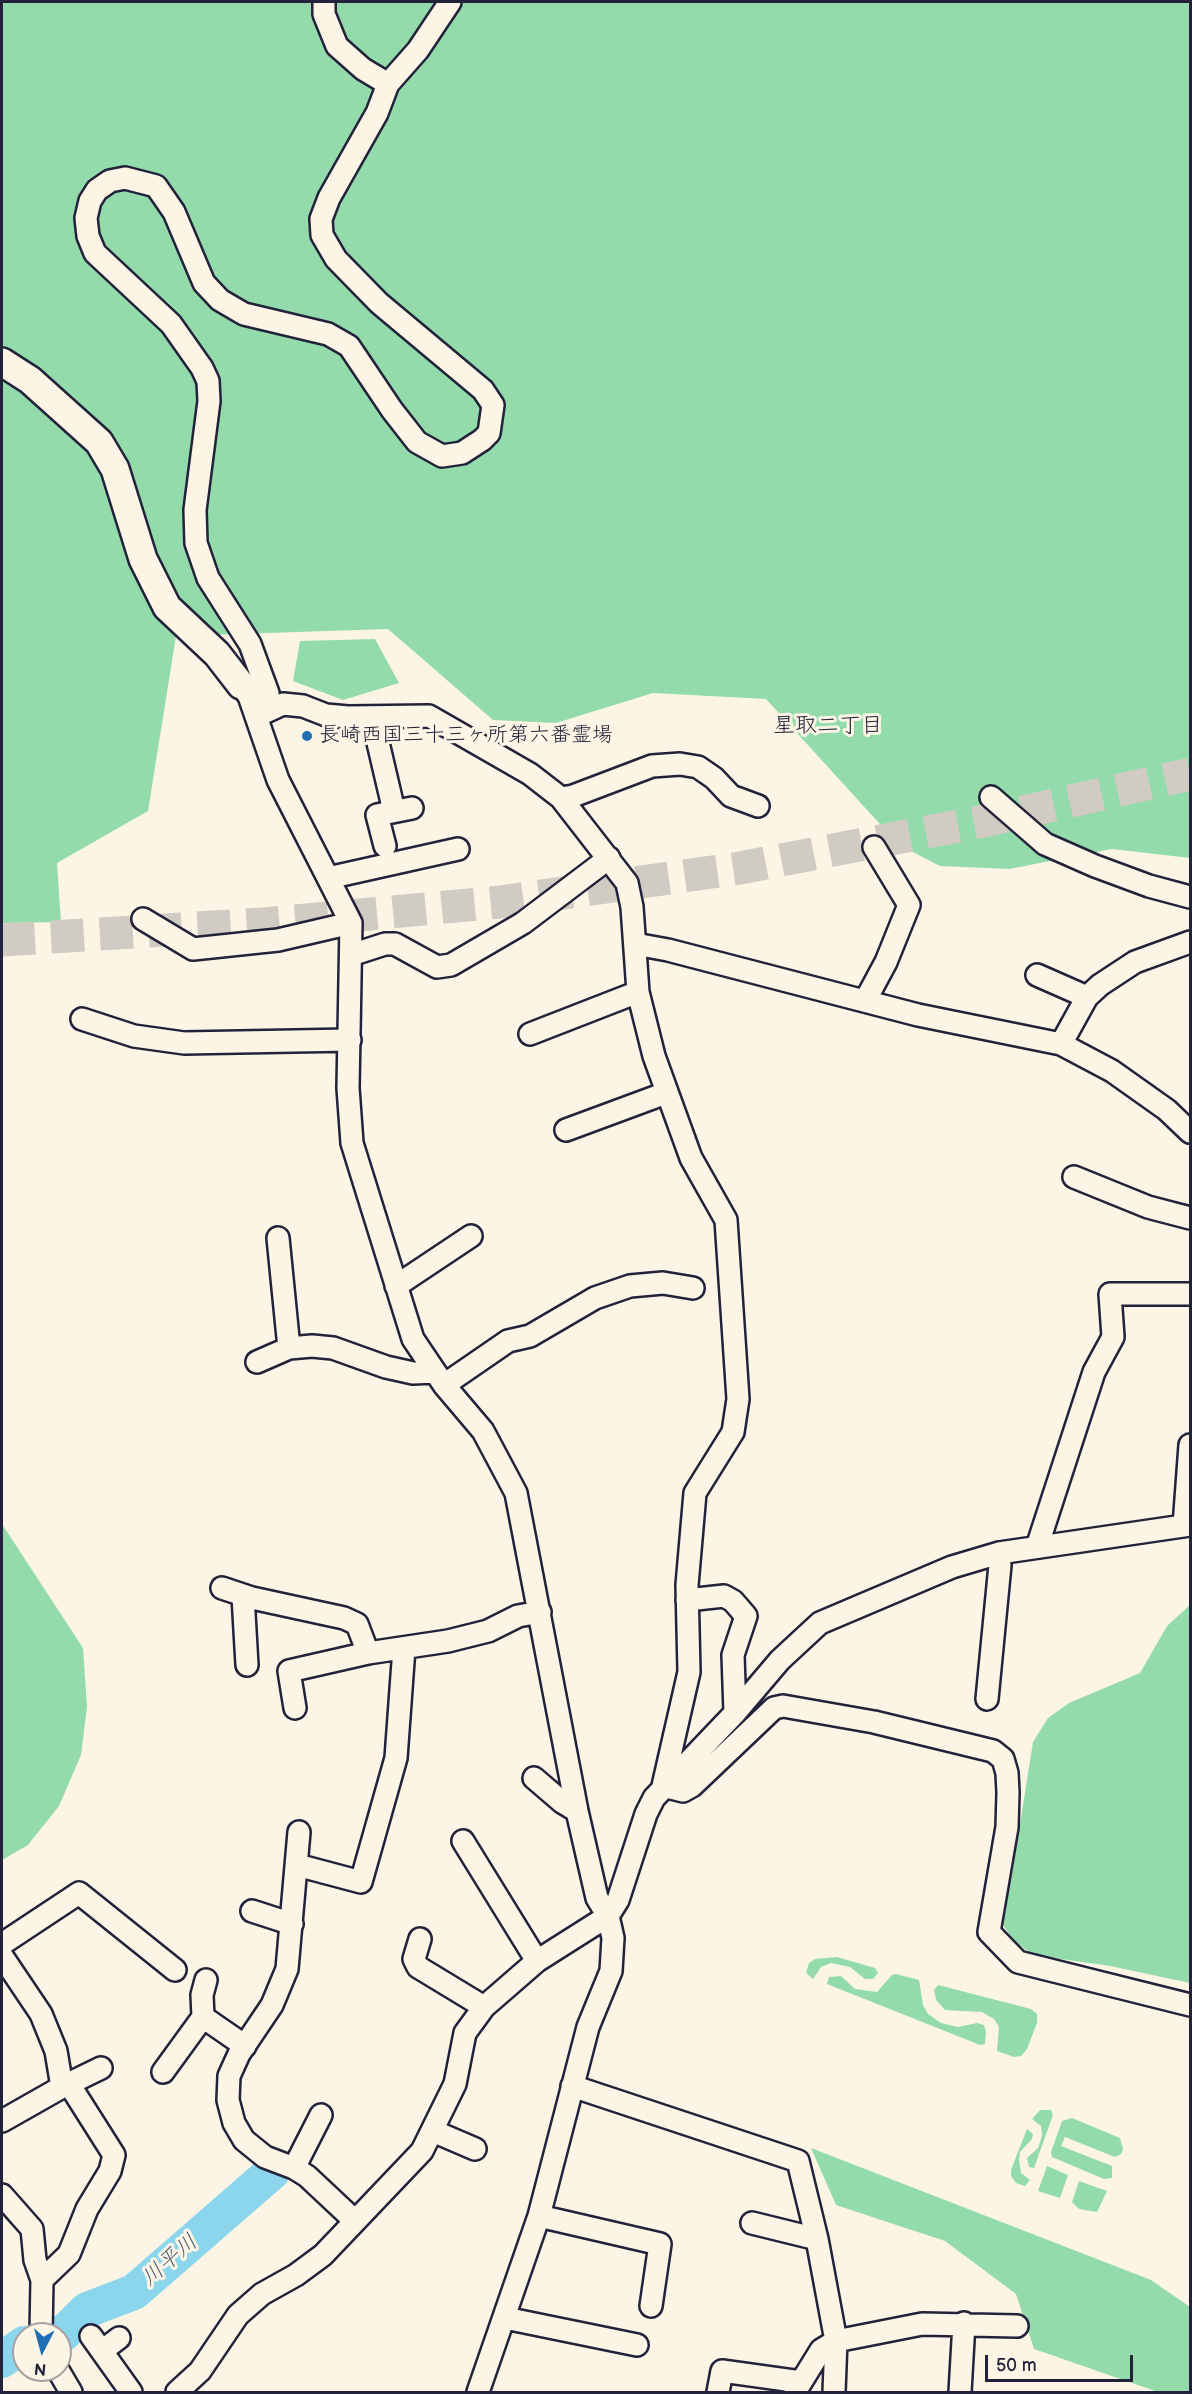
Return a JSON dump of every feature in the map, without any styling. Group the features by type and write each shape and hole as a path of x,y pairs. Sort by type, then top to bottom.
{"street":[{"path":"324,2 324,14 337,46 363,69 388,84"},
{"path":"257,716 265,704 268,693 250,644 208,578 196,543 195,510 209,401 208,381 202,368 171,324 95,253 88,236 86,218 90,201 97,190 110,181 125,178 156,186 174,212 204,283 220,300 244,314 328,334 349,346 392,410 417,442 442,456 462,453 489,433 493,405 483,390 379,303 336,259 320,229 321,219 329,198 377,113 388,84 418,50 450,2"},
{"path":"2,362 30,380 99,442 115,469 143,559 167,607 217,654 249,696 278,780 351,922 348,1088 352,1143 413,1339 440,1379 483,1431 516,1492 577,1811 597,1898 608,1916 613,1938 611,1971 588,2027 539,2216 478,2392"},
{"path":"257,716 283,704 303,706 326,715 429,716 530,774 561,798 627,883 632,907 638,992 666,1093 691,1158 726,1220 738,1399 733,1432 695,1493 687,1600 689,1672 663,1786"},
{"path":"372,717 403,810 377,815 385,846"},
{"path":"561,798 573,796 652,766 680,764 698,767 714,778 731,796 758,806"},
{"path":"991,797 1045,844 1117,874 1191,897"},
{"path":"865,1001 886,962 909,905 874,847"},
{"path":"328,878 458,849"},
{"path":"351,955 385,944 395,944 436,967 451,965 523,923 609,858"},
{"path":"143,919 193,949 278,940 351,922"},
{"path":"1061,1044 1087,997 1100,985 1135,962 1191,942"},
{"path":"635,944 668,950 918,1015 1061,1044 1112,1071 1167,1110 1191,1132"},
{"path":"1037,975 1087,997"},
{"path":"530,1034 638,992"},
{"path":"82,1019 134,1036 184,1043 350,1040"},
{"path":"566,1130 666,1093"},
{"path":"1074,1177 1148,1207 1191,1218"},
{"path":"396,1286 471,1236"},
{"path":"278,1238 289,1348"},
{"path":"257,1362 289,1348 333,1348 386,1367 440,1379 508,1341 530,1336 595,1298 630,1286 663,1283 693,1288"},
{"path":"1037,1547 1094,1372 1113,1337 1110,1294 1146,1292 1191,1294"},
{"path":"177,2392 200,2371 238,2315 262,2294 296,2275 323,2254 422,2151 434,2131 455,2084 465,2033 484,2007 537,1961 608,1916 618,1900 646,1814 663,1786 735,1713 780,1660 820,1623 952,1567 999,1553 1187,1526 1191,1445"},
{"path":"987,1699 999,1553"},
{"path":"222,1588 243,1596 351,1621 357,1624 368,1653"},
{"path":"243,1596 247,1665"},
{"path":"687,1600 724,1596 733,1601 746,1616 733,1655 735,1713"},
{"path":"295,1708 289,1671 368,1653 448,1641 488,1631 518,1616 540,1612"},
{"path":"297,1865 361,1882 396,1758 404,1648"},
{"path":"663,1786 683,1791 774,1708 783,1706 874,1722 993,1751 1003,1759 1007,1773 1008,1793 1007,1827 989,1932 1018,1962 1191,2005"},
{"path":"534,1778 562,1802 577,1811"},
{"path":"299,1832 287,1969 272,2004 229,2076 228,2100 234,2123 244,2140 265,2157 294,2168 307,2176 355,2221"},
{"path":"464,1841 537,1961"},
{"path":"2,1944 79,1893 175,1970"},
{"path":"252,1911 292,1924"},
{"path":"420,1939 414,1959 417,1967 484,2007"},
{"path":"2,1956 41,2014 56,2051 65,2085 114,2156 110,2171 87,2209 69,2254 42,2280"},
{"path":"163,2072 203,2017 202,1995 206,1980"},
{"path":"203,2017 245,2046"},
{"path":"2,2121 100,2068"},
{"path":"572,2086 798,2161 818,2239 836,2341 834,2392"},
{"path":"294,2168 321,2115"},
{"path":"434,2131 475,2149"},
{"path":"2,2195 32,2229 35,2260 42,2280 40,2322"},
{"path":"539,2216 660,2244 651,2306"},
{"path":"753,2223 818,2239"},
{"path":"505,2318 636,2345"},
{"path":"960,2392 964,2323"},
{"path":"718,2392 722,2371 798,2387 821,2349 836,2341 922,2324 964,2323 1017,2326"},
{"path":"119,2338 96,2343 131,2392"}],"green space":[{"path":"2,2 1190,2 1190,858 1112,849 1009,869 940,866 899,845 766,699 653,693 556,723 493,720 388,629 176,636 148,811 57,863 61,922 2,923"},
{"path":"375,639 399,683 343,700 293,681 300,641"},
{"path":"2,1524 83,1648 87,1707 81,1755 59,1806 28,1845 2,1860"},
{"path":"1190,1605 1190,1983 1110,1966 1033,1955 1013,1940 1000,1920 1011,1881 1033,1742 1048,1718 1069,1703 1140,1673 1167,1626"},
{"path":"837,1957 875,1968 878,1973 873,1979 865,1979 850,1967 831,1963 821,1967 813,1979 806,1973 809,1963 815,1959"},
{"path":"892,1975 919,1980 923,2005 928,2014 941,2023 958,2027 977,2023 984,2025 985,2044 980,2045 827,1984 829,1977 841,1976 855,1989 877,1992"},
{"path":"938,1985 1031,2009 1037,2014 1037,2023 1027,2049 1021,2056 1014,2057 997,2051 999,2027 994,2019 982,2012 945,2010 936,2000 934,1990"},
{"path":"1040,2110 1051,2110 1053,2115 1034,2168 1029,2167 1027,2158 1038,2148 1042,2136 1041,2126 1032,2119"},
{"path":"1072,2118 1120,2138 1123,2149 1121,2154 1115,2157 1065,2137 1061,2146 1112,2166 1112,2178 1104,2179 1052,2157 1051,2152 1062,2121"},
{"path":"1027,2129 1033,2134 1032,2139 1020,2152 1019,2160 1021,2173 1030,2180 1025,2186 1016,2183 1011,2176 1011,2170"},
{"path":"811,2148 1151,2280 1190,2307 1190,2392 1158,2392 1034,2349 1016,2294 945,2241 836,2205"},
{"path":"1047,2166 1068,2175 1060,2198 1038,2191"},
{"path":"1079,2181 1107,2191 1097,2212 1079,2209 1072,2202"}],"waterway":[{"name":"川平川","path":"72,2325 87,2310 134,2292 272,2172"},
{"name":"川平川","path":"2,2360 12,2353"}],"tunnel":[{"path":"2,940 263,924 500,902 740,868 979,822 1190,774"}],"place":[{"name":"長崎西国三十三ヶ所第六番霊場","path":"307,736"}],"district":[{"name":"星取二丁目","path":"828,726"}]}
